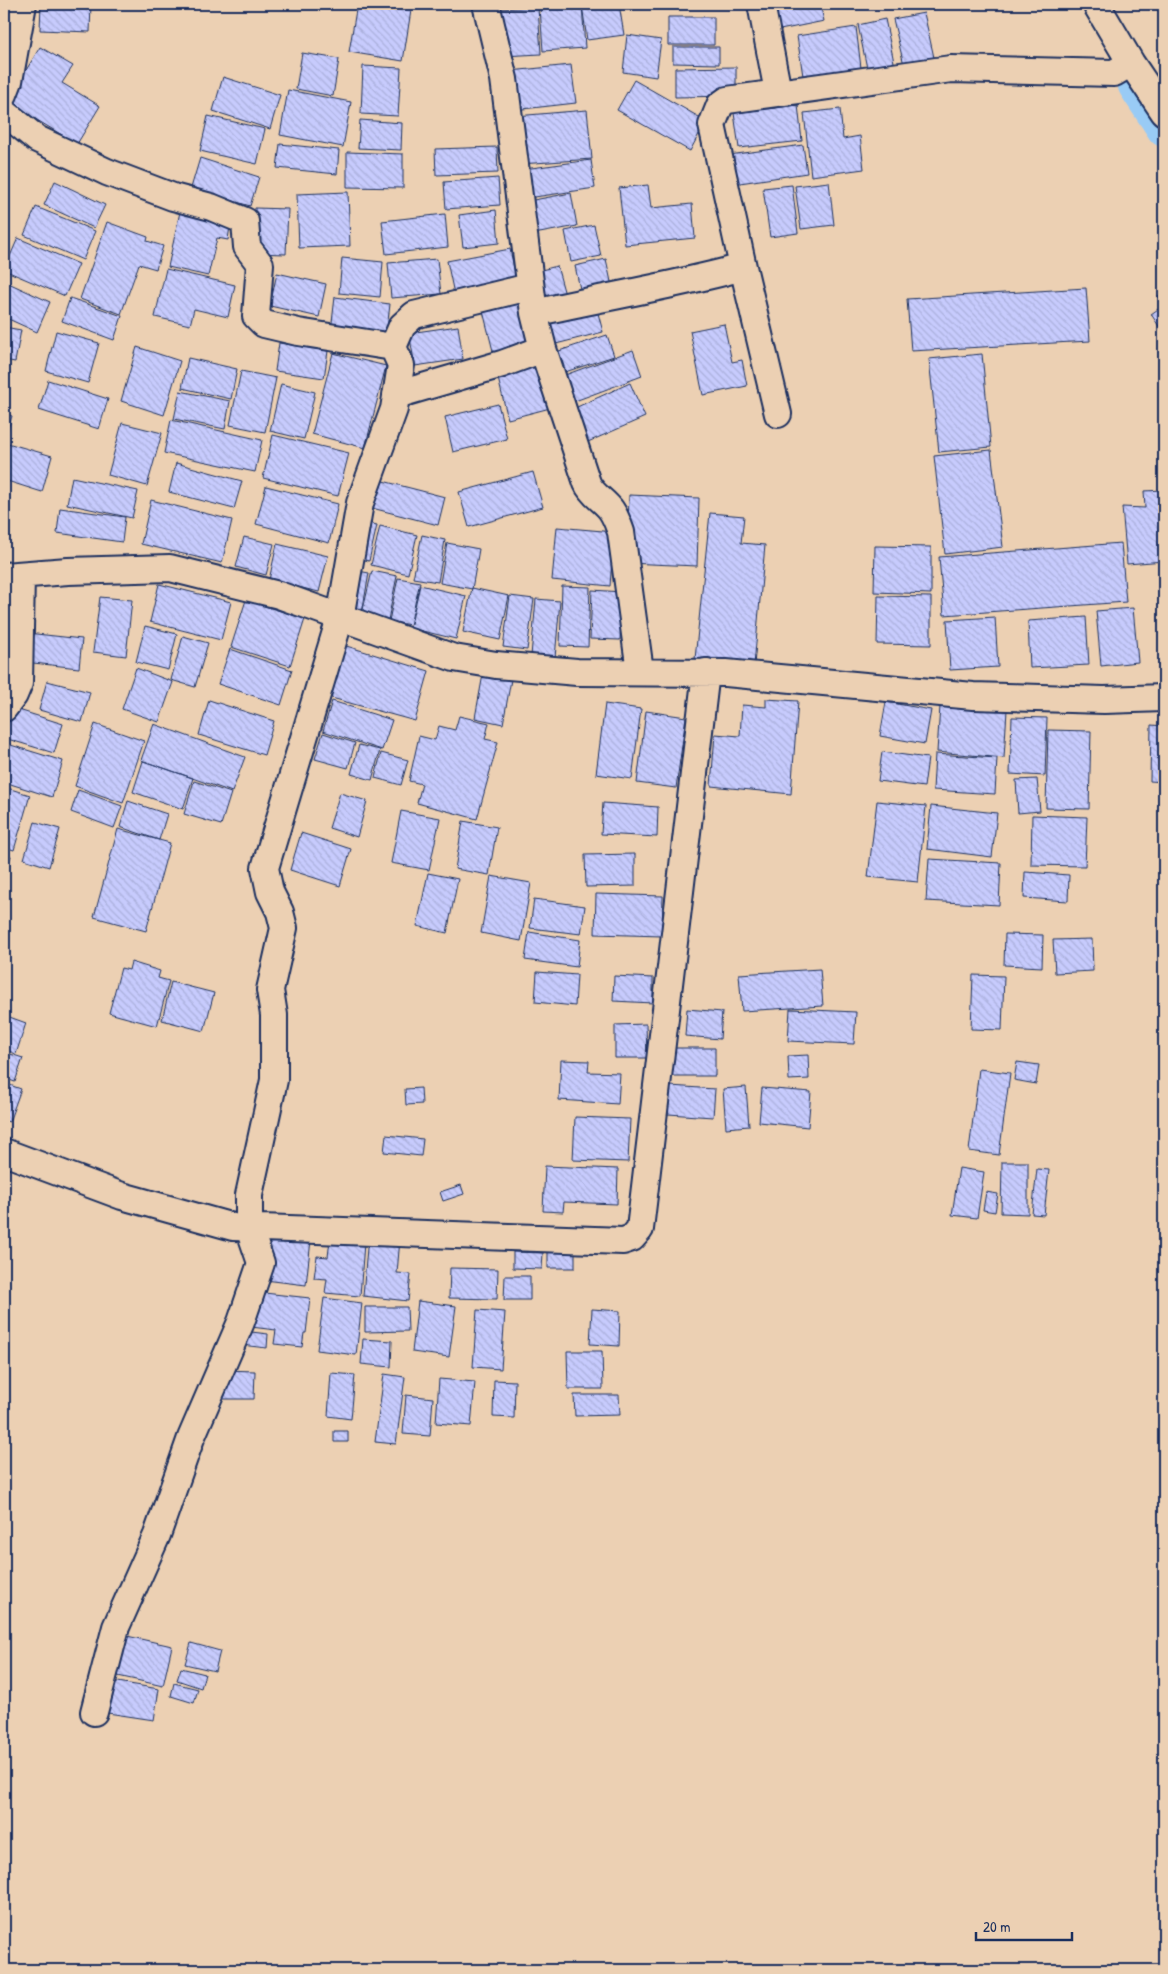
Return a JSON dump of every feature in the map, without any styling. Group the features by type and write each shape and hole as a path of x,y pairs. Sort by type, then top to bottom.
{"street":[{"path":"4,94 9,81 23,4"},
{"path":"486,4 504,80 529,287 534,313 543,348 587,483 589,488 611,509 621,532 640,671"},
{"path":"761,4 778,92"},
{"path":"1096,4 1124,67 1164,112"},
{"path":"778,414 743,267 712,124 720,105 727,100 778,92 951,69 1124,67"},
{"path":"4,112 37,139 107,172 172,197 211,206 245,221 247,247 260,264 256,316 264,324 307,334 393,348"},
{"path":"534,313 599,298 698,280 743,267"},
{"path":"94,1712 116,1627 157,1535 191,1438 241,1322 261,1263 249,1228 249,1195 274,1080 274,1015 270,990 284,928 280,912 270,892 265,868 340,618 360,503 394,410 401,365 393,348 402,326 414,315 529,287"},
{"path":"396,395 502,364 543,348"},
{"path":"4,708 14,695 19,683 12,575 68,571 170,568 279,595 454,658 472,662 577,672 706,672 973,696 1104,700 1164,698"},
{"path":"4,1152 122,1196 233,1227 623,1241 632,1238 640,1229 706,672"}],"building":[{"path":"41,4 91,4 90,32 40,30"},
{"path":"357,4 412,4 403,61 349,52"},
{"path":"582,4 585,48 543,51 540,7"},
{"path":"619,4 624,35 587,40 582,5"},
{"path":"774,4 820,4 824,21 780,30"},
{"path":"538,7 541,54 503,56 499,9"},
{"path":"924,13 935,62 905,69 893,19"},
{"path":"668,17 714,17 714,45 668,45"},
{"path":"885,19 895,67 868,73 858,25"},
{"path":"856,27 861,68 803,76 797,36"},
{"path":"627,35 661,40 656,77 623,72"},
{"path":"40,47 73,66 62,83 100,106 77,144 7,102"},
{"path":"673,47 719,47 719,64 673,63"},
{"path":"302,53 339,59 333,96 296,89"},
{"path":"571,65 576,103 514,110 510,71"},
{"path":"363,66 401,68 398,116 361,114"},
{"path":"736,67 736,96 675,97 675,68"},
{"path":"223,77 280,95 270,129 213,111"},
{"path":"634,80 706,121 690,151 617,110"},
{"path":"288,90 351,102 343,147 280,135"},
{"path":"798,105 802,141 739,148 734,113"},
{"path":"840,109 843,139 860,136 864,169 811,176 804,113"},
{"path":"587,110 592,159 520,164 516,116"},
{"path":"208,116 265,129 257,164 200,151"},
{"path":"360,120 402,123 401,150 358,148"},
{"path":"280,144 339,150 337,174 277,168"},
{"path":"803,145 807,173 733,184 729,155"},
{"path":"497,147 498,173 436,175 435,149"},
{"path":"347,152 403,154 403,188 347,187"},
{"path":"200,158 259,177 250,206 191,188"},
{"path":"591,160 595,188 528,198 524,169"},
{"path":"498,178 500,205 446,209 444,182"},
{"path":"55,181 105,205 94,228 44,205"},
{"path":"829,182 834,225 801,229 795,186"},
{"path":"648,185 651,208 692,204 695,238 625,245 619,188"},
{"path":"792,185 798,233 770,237 763,188"},
{"path":"348,192 350,246 299,248 297,194"},
{"path":"571,193 577,226 529,235 523,202"},
{"path":"36,207 95,231 83,260 24,235"},
{"path":"181,207 231,219 228,240 217,238 208,276 168,267"},
{"path":"255,208 288,209 286,254 253,253"},
{"path":"496,210 499,243 463,247 459,215"},
{"path":"445,214 448,247 386,254 382,221"},
{"path":"107,222 148,237 147,241 163,246 156,269 139,264 121,314 80,299"},
{"path":"594,225 601,256 571,262 565,231"},
{"path":"18,238 79,264 65,296 4,270"},
{"path":"510,249 517,283 454,294 447,261"},
{"path":"342,258 383,262 380,297 339,293"},
{"path":"437,259 441,294 391,298 388,263"},
{"path":"606,259 613,291 582,298 575,266"},
{"path":"557,266 567,302 541,309 530,273"},
{"path":"166,269 235,285 228,317 194,309 190,325 155,317"},
{"path":"277,273 326,284 319,317 270,306"},
{"path":"4,281 50,302 37,332 4,317"},
{"path":"1086,288 1090,341 911,351 907,299"},
{"path":"1164,292 1164,305 1158,296"},
{"path":"335,297 390,304 386,338 331,331"},
{"path":"70,298 122,316 114,340 62,321"},
{"path":"520,302 531,346 494,355 483,311"},
{"path":"595,302 603,332 548,346 540,316"},
{"path":"1164,305 1164,334 1151,314"},
{"path":"724,324 732,362 742,360 747,386 703,395 690,331"},
{"path":"458,326 463,359 415,366 409,333"},
{"path":"4,327 21,330 15,362 4,360"},
{"path":"56,331 99,343 88,383 46,371"},
{"path":"607,335 614,356 559,374 553,353"},
{"path":"279,343 328,351 324,378 275,371"},
{"path":"137,347 180,361 164,415 121,401"},
{"path":"633,350 642,376 575,401 565,375"},
{"path":"333,353 386,366 365,448 312,434"},
{"path":"982,354 991,447 939,452 929,359"},
{"path":"188,358 237,369 231,399 182,388"},
{"path":"543,362 554,407 508,419 497,374"},
{"path":"241,371 276,378 265,432 230,425"},
{"path":"48,380 108,399 99,429 39,410"},
{"path":"630,383 645,417 581,445 566,412"},
{"path":"281,384 315,392 304,439 270,431"},
{"path":"180,391 230,401 225,429 174,419"},
{"path":"498,404 507,439 453,452 445,417"},
{"path":"4,413 12,416 6,436 4,435"},
{"path":"171,420 262,440 255,472 164,453"},
{"path":"122,423 162,433 147,486 108,475"},
{"path":"273,435 349,453 338,496 263,478"},
{"path":"4,442 52,456 42,492 4,480"},
{"path":"991,450 1003,547 945,554 934,456"},
{"path":"176,463 242,481 234,509 169,492"},
{"path":"533,472 543,507 469,527 459,492"},
{"path":"72,477 138,491 132,518 67,504"},
{"path":"379,480 445,497 438,525 372,508"},
{"path":"266,486 338,504 329,543 256,524"},
{"path":"1164,490 1164,561 1127,564 1122,507 1145,508 1144,491"},
{"path":"629,495 699,498 697,566 627,563"},
{"path":"151,500 232,520 222,563 141,544"},
{"path":"60,508 125,517 122,542 57,533"},
{"path":"710,513 744,516 741,543 765,545 754,665 695,659"},
{"path":"365,522 377,525 369,561 357,558"},
{"path":"380,526 417,535 408,574 371,565"},
{"path":"557,527 614,532 610,586 552,580"},
{"path":"422,535 445,540 438,582 413,578"},
{"path":"244,537 274,544 266,575 236,567"},
{"path":"447,543 479,549 472,589 440,583"},
{"path":"1121,543 1126,602 944,615 939,557"},
{"path":"277,544 328,556 319,592 269,580"},
{"path":"875,546 931,547 931,594 874,592"},
{"path":"358,571 369,573 362,613 350,611"},
{"path":"372,571 397,576 388,620 362,614"},
{"path":"398,578 420,582 410,625 389,621"},
{"path":"159,584 231,602 221,640 150,622"},
{"path":"420,585 466,596 456,639 410,628"},
{"path":"562,586 590,587 588,647 560,646"},
{"path":"472,588 509,596 500,640 463,632"},
{"path":"592,590 622,592 620,640 590,639"},
{"path":"510,596 534,599 527,650 503,647"},
{"path":"878,596 931,597 931,645 877,644"},
{"path":"4,597 14,599 6,671 4,671"},
{"path":"100,597 132,600 126,656 93,652"},
{"path":"536,599 560,601 555,658 531,656"},
{"path":"246,600 305,619 290,666 231,647"},
{"path":"1133,608 1138,662 1101,666 1096,611"},
{"path":"995,617 998,667 950,670 947,620"},
{"path":"1086,617 1089,665 1030,668 1028,621"},
{"path":"145,626 177,634 168,670 136,662"},
{"path":"27,633 82,639 79,668 24,662"},
{"path":"183,636 208,643 195,687 171,680"},
{"path":"343,645 429,671 415,721 328,697"},
{"path":"230,649 292,670 281,705 218,684"},
{"path":"136,668 173,682 159,722 122,709"},
{"path":"484,669 512,674 503,724 475,718"},
{"path":"47,681 90,692 82,722 39,710"},
{"path":"766,699 798,701 791,794 711,786 715,734 740,736 742,705 766,707"},
{"path":"209,700 274,721 264,755 199,735"},
{"path":"332,701 392,720 382,750 323,731"},
{"path":"886,702 931,710 925,744 880,736"},
{"path":"605,704 641,709 632,779 596,774"},
{"path":"6,706 63,724 54,753 4,738"},
{"path":"940,706 1007,710 1004,758 937,752"},
{"path":"646,711 686,717 676,788 637,783"},
{"path":"459,716 489,723 485,739 498,742 477,819 417,803 422,784 409,781 419,736 435,740 439,726 455,730"},
{"path":"1012,717 1047,718 1045,776 1010,774"},
{"path":"95,724 144,741 123,803 75,786"},
{"path":"154,724 245,757 232,792 141,760"},
{"path":"1151,725 1164,726 1164,782 1150,781"},
{"path":"1048,730 1091,731 1089,809 1046,808"},
{"path":"323,733 355,743 348,768 315,759"},
{"path":"4,743 63,761 52,797 4,782"},
{"path":"359,745 380,750 372,780 351,774"},
{"path":"882,752 928,758 924,787 878,781"},
{"path":"381,753 408,760 401,785 375,778"},
{"path":"935,754 997,758 995,794 933,790"},
{"path":"143,761 193,778 183,809 133,792"},
{"path":"1037,779 1040,811 1018,813 1016,780"},
{"path":"194,781 231,793 221,825 184,814"},
{"path":"4,787 30,795 14,850 4,847"},
{"path":"78,790 122,806 114,828 71,812"},
{"path":"340,793 367,801 357,837 329,828"},
{"path":"128,801 167,814 159,840 120,827"},
{"path":"877,801 926,806 918,882 868,877"},
{"path":"603,803 658,807 657,837 601,834"},
{"path":"931,806 997,813 992,857 927,849"},
{"path":"401,811 440,818 429,870 391,863"},
{"path":"1032,815 1087,817 1085,866 1031,865"},
{"path":"463,821 497,827 489,875 455,869"},
{"path":"35,822 60,829 49,867 24,859"},
{"path":"118,829 170,843 146,931 94,917"},
{"path":"301,833 351,849 340,886 290,870"},
{"path":"4,853 11,856 4,878"},
{"path":"635,854 635,886 586,887 585,855"},
{"path":"929,859 1001,863 999,905 926,901"},
{"path":"1025,872 1069,875 1068,901 1024,898"},
{"path":"428,873 458,879 447,933 417,926"},
{"path":"491,876 531,883 521,941 481,933"},
{"path":"596,894 663,896 662,936 595,934"},
{"path":"534,899 585,906 581,934 530,928"},
{"path":"529,932 580,940 577,967 525,960"},
{"path":"1005,934 1043,935 1042,967 1004,965"},
{"path":"1092,939 1093,971 1055,973 1053,940"},
{"path":"131,962 160,971 158,978 169,981 157,1026 109,1013 121,968 129,970"},
{"path":"820,969 823,1006 742,1011 739,974"},
{"path":"537,972 577,975 575,1006 535,1002"},
{"path":"973,975 1004,976 1002,1030 971,1029"},
{"path":"614,976 653,978 653,1003 613,1001"},
{"path":"171,982 214,993 204,1031 162,1020"},
{"path":"687,1009 722,1012 720,1039 685,1036"},
{"path":"790,1009 856,1012 854,1044 788,1041"},
{"path":"4,1015 26,1023 16,1054 4,1049"},
{"path":"646,1024 647,1058 615,1058 615,1025"},
{"path":"666,1048 715,1048 715,1076 666,1076"},
{"path":"4,1052 23,1058 15,1082 4,1078"},
{"path":"808,1055 809,1079 789,1080 788,1056"},
{"path":"561,1060 589,1061 588,1072 620,1073 618,1104 559,1100"},
{"path":"1017,1062 1039,1065 1036,1084 1014,1080"},
{"path":"979,1069 1010,1073 999,1155 969,1151"},
{"path":"4,1083 21,1089 9,1122 4,1120"},
{"path":"670,1086 715,1089 713,1117 668,1114"},
{"path":"746,1087 749,1126 726,1128 723,1089"},
{"path":"421,1088 422,1104 406,1105 405,1089"},
{"path":"762,1088 811,1092 808,1127 759,1122"},
{"path":"575,1117 630,1119 628,1162 573,1160"},
{"path":"386,1135 423,1139 421,1156 384,1152"},
{"path":"1002,1162 1028,1162 1028,1214 1001,1213"},
{"path":"545,1166 618,1169 617,1204 564,1202 563,1212 543,1211"},
{"path":"959,1168 984,1172 977,1218 952,1215"},
{"path":"1037,1169 1049,1170 1044,1215 1032,1214"},
{"path":"461,1185 464,1194 443,1201 440,1192"},
{"path":"986,1192 998,1194 995,1212 983,1210"},
{"path":"269,1235 311,1240 306,1285 265,1280"},
{"path":"368,1236 400,1239 397,1273 411,1274 408,1301 363,1296"},
{"path":"330,1240 364,1243 360,1296 325,1293 327,1279 314,1278 317,1256 328,1257"},
{"path":"548,1247 575,1247 575,1268 548,1268"},
{"path":"513,1252 543,1253 542,1269 513,1268"},
{"path":"450,1268 498,1269 497,1299 449,1298"},
{"path":"505,1276 530,1276 530,1300 504,1300"},
{"path":"255,1292 310,1298 306,1333 304,1333 302,1347 274,1344 276,1330 251,1327"},
{"path":"324,1298 362,1303 356,1355 317,1350"},
{"path":"418,1301 456,1306 449,1357 412,1352"},
{"path":"365,1307 407,1307 408,1331 365,1332"},
{"path":"592,1309 620,1311 619,1346 590,1344"},
{"path":"477,1310 505,1312 501,1369 473,1367"},
{"path":"243,1331 268,1334 267,1348 241,1345"},
{"path":"363,1339 392,1341 391,1367 361,1364"},
{"path":"567,1351 602,1351 603,1389 568,1389"},
{"path":"222,1370 255,1371 254,1399 222,1399"},
{"path":"331,1373 355,1375 351,1419 328,1416"},
{"path":"384,1374 405,1377 396,1444 375,1442"},
{"path":"439,1379 475,1382 471,1426 436,1423"},
{"path":"494,1380 515,1381 514,1418 493,1417"},
{"path":"406,1395 433,1398 430,1436 403,1434"},
{"path":"574,1395 619,1395 620,1415 575,1416"},
{"path":"334,1431 348,1431 348,1442 334,1442"},
{"path":"118,1634 172,1646 163,1686 109,1674"},
{"path":"191,1643 220,1651 215,1671 185,1664"},
{"path":"181,1668 205,1674 201,1688 177,1680"},
{"path":"106,1680 159,1689 154,1720 101,1712"},
{"path":"174,1683 198,1689 194,1703 171,1696"}],"waterway":[{"path":"1135,86 1164,130"}]}
